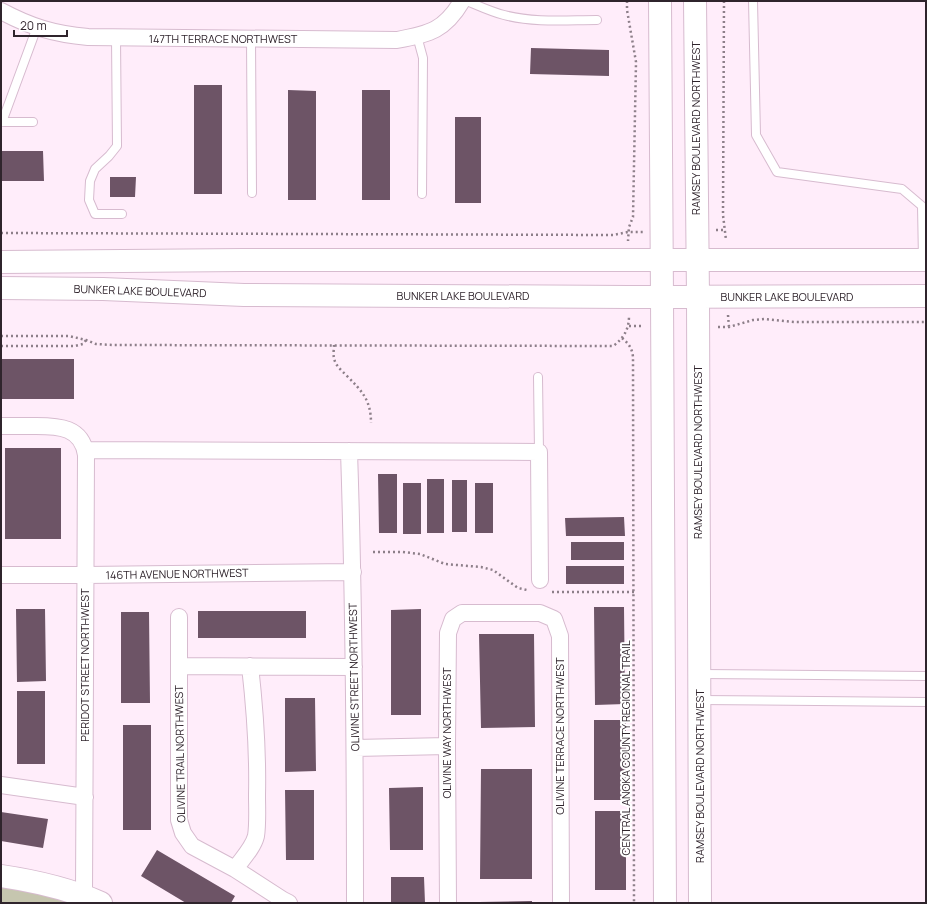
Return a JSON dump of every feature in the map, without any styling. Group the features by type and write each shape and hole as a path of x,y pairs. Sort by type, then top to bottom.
{"street":[{"name":"147TH TERRACE NORTHWEST","path":"1,11 37,27 64,35 116,38 397,40 431,32 446,23 462,1"},
{"path":"660,1 664,903"},
{"name":"RAMSEY BOULEVARD NORTHWEST","path":"696,1 700,903"},
{"path":"1,262 244,260 924,260"},
{"name":"BUNKER LAKE BOULEVARD","path":"1,288 103,289 244,295 662,297 926,296"},
{"path":"1,426 56,426 66,429 82,443 349,451 539,452 540,588"},
{"name":"PERIDOT STREET NORTHWEST","path":"82,443 86,575 85,797 93,899"},
{"name":"OLIVINE STREET NORTHWEST","path":"349,451 353,572 355,903"},
{"name":"146TH AVENUE NORTHWEST","path":"1,574 86,575 353,572"},
{"name":"OLIVINE WAY NORTHWEST","path":"448,903 448,633 453,619 462,613 506,613"},
{"name":"OLIVINE TERRACE NORTHWEST","path":"506,613 540,613 554,619 560,636 561,903"},
{"name":"OLIVINE TRAIL NORTHWEST","path":"179,617 179,820 182,834 192,846 235,869 289,903"},
{"path":"179,666 354,667"},
{"path":"235,869 250,849 256,836 257,823 257,735 250,666"},
{"path":"355,748 447,746"},
{"path":"1,785 85,797"},
{"path":"1,876 44,884 93,899"}],"lane":[{"path":"467,1 504,15 525,19 549,21 597,20"},
{"path":"753,1 756,135 777,172 902,189 922,206 924,260"},
{"path":"33,122 2,122 37,27"},
{"path":"417,36 423,58 422,194"},
{"path":"116,38 117,146 95,169 90,181 89,200 95,214 122,214"},
{"path":"251,39 252,193"},
{"path":"538,377 539,452"},
{"path":"700,674 926,676"},
{"path":"699,700 926,702"}],"path":[{"path":"1,233 613,235 628,232 633,217 636,62 628,16 627,1"},
{"path":"724,1 723,215 726,230"},
{"path":"729,327 753,320 764,319 794,322 926,322"},
{"path":"1,336 69,336 96,344 112,345 613,346 619,342 629,326"},
{"name":"CENTRAL ANOKA COUNTY REGIONAL TRAIL","path":"622,338 629,344 633,357 634,903"},
{"path":"1,346 75,346 83,344 86,340"},
{"path":"334,345 334,359 339,369 362,391 368,401 370,423"},
{"path":"373,552 403,552 420,554 445,564 481,567 493,570 518,588 634,592"}],"green space":[{"path":"1,885 81,903 1,903"}],"building":[{"path":"531,48 609,50 609,76 530,74"},
{"path":"194,85 222,85 222,194 194,194"},
{"path":"288,90 316,91 316,200 288,200"},
{"path":"362,90 390,90 390,200 362,200"},
{"path":"455,117 481,117 481,203 455,203"},
{"path":"1,151 43,151 44,181 1,181"},
{"path":"110,177 136,177 135,197 110,197"},
{"path":"1,359 74,359 74,399 1,399"},
{"path":"5,448 61,448 61,539 5,539"},
{"path":"378,474 397,474 397,533 379,533"},
{"path":"427,479 444,479 444,533 427,533"},
{"path":"452,480 467,480 467,532 452,532"},
{"path":"403,483 421,483 421,534 403,534"},
{"path":"475,483 493,483 493,533 475,533"},
{"path":"624,517 625,536 566,536 565,518"},
{"path":"571,542 624,542 624,560 571,560"},
{"path":"566,566 624,566 624,584 566,584"},
{"path":"594,607 624,607 625,704 595,705"},
{"path":"16,609 45,609 46,681 17,682"},
{"path":"421,609 421,715 391,715 391,610"},
{"path":"198,611 306,611 306,638 198,638"},
{"path":"121,612 149,612 150,703 121,703"},
{"path":"479,634 534,634 535,727 481,728"},
{"path":"17,691 45,691 45,764 17,764"},
{"path":"285,698 315,698 316,771 285,772"},
{"path":"594,720 626,720 626,800 594,800"},
{"path":"123,725 151,725 151,830 123,830"},
{"path":"481,769 532,769 532,879 480,879"},
{"path":"423,787 423,850 390,850 389,788"},
{"path":"285,790 314,790 314,860 286,860"},
{"path":"595,811 626,811 626,890 595,890"},
{"path":"1,812 48,819 43,848 1,841"},
{"path":"157,850 235,896 231,903 186,903 141,876"},
{"path":"391,877 424,877 425,903 391,903"},
{"path":"532,901 532,903 479,903 479,902"}]}
